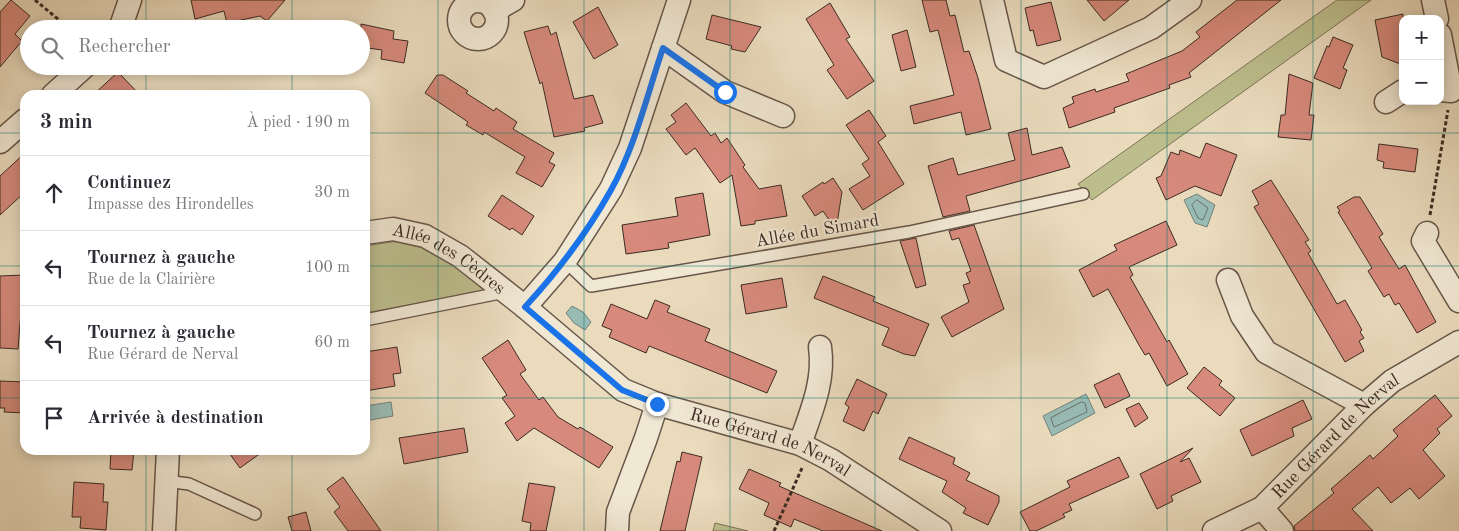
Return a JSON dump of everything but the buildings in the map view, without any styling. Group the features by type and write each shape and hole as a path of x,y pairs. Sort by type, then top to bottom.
{"street":[{"path":"123,20 130,0"},
{"path":"525,307 566,262 611,190 630,148 679,0"},
{"path":"992,0 1006,60 1044,78 1151,28 1190,0"},
{"path":"1433,0 1436,15"},
{"path":"663,48 725,92 783,116"},
{"path":"1444,57 1450,92"},
{"path":"59,90 75,75"},
{"path":"0,142 20,124"},
{"name":"Allée des Cèdres","path":"370,232 393,229 425,236 460,256 525,307"},
{"path":"1427,233 1423,241 1459,301"},
{"path":"1228,280 1242,316 1266,352 1364,405"},
{"name":"Rue Gérard de Nerval","path":"525,307 622,390 657,404 805,447 831,460 940,531"},
{"name":"Rue Gérard de Nerval","path":"1214,531 1262,508 1364,405 1392,381 1459,342"},
{"path":"805,447 823,364 820,347"},
{"path":"617,531 618,512 657,404"},
{"path":"164,531 168,455"},
{"path":"1262,508 1282,531"}],"lane":[{"name":"Allée du Simard","path":"566,262 591,286 909,232 1083,194"},
{"path":"370,319 506,292"},
{"path":"166,481 189,484 256,514"}],"path":[{"path":"35,0 59,20"},
{"path":"1427,233 1450,92"},
{"path":"774,531 805,447"}],"green space":[{"path":"1337,0 1371,0 1092,200 1078,184"},
{"path":"398,241 429,249 450,260 485,291 370,312 370,245"},
{"path":"715,523 748,531 713,531"}],"water":[{"path":"1197,194 1215,205 1207,227 1195,223 1184,200"},
{"path":"572,306 583,312 591,322 585,330 574,323 566,313"},
{"path":"1086,394 1095,413 1052,436 1043,416"},
{"path":"391,402 393,416 370,420 370,405"}],"route":[{"path":"657,404 622,390 525,307 566,262 611,190 630,148 663,48 725,92"}]}
